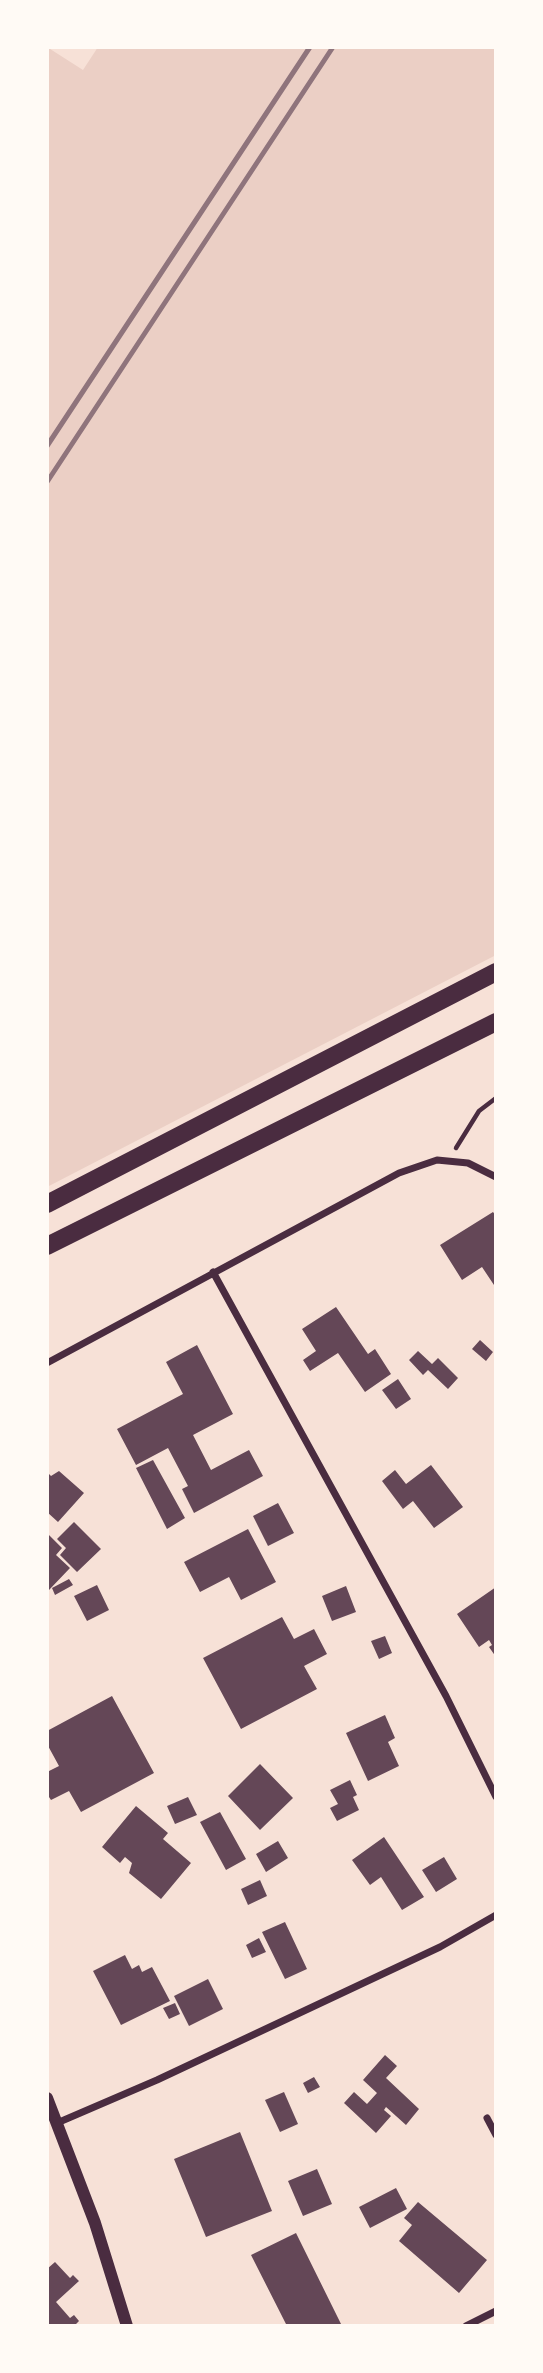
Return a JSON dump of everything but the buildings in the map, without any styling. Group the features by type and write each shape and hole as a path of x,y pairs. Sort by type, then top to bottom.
{"main road":[{"path":"47,1204 496,972"},
{"path":"47,1246 496,1022"}],"street":[{"path":"47,1363 399,1173 437,1160 468,1163 496,1177"},
{"path":"213,1272 446,1696 496,1797"},
{"path":"57,2123 158,2080 440,1947 496,1916"},
{"path":"47,2098 95,2223 127,2326"},
{"path":"487,2118 496,2135"},
{"path":"466,2326 496,2311"}],"path":[{"path":"449,1161 479,1111 496,1098"}],"shaded area":[{"path":"47,47 83,70 98,47 496,47 496,955 47,1187"}],"railway":[{"path":"47,446 310,47"},
{"path":"47,482 333,47"}]}
